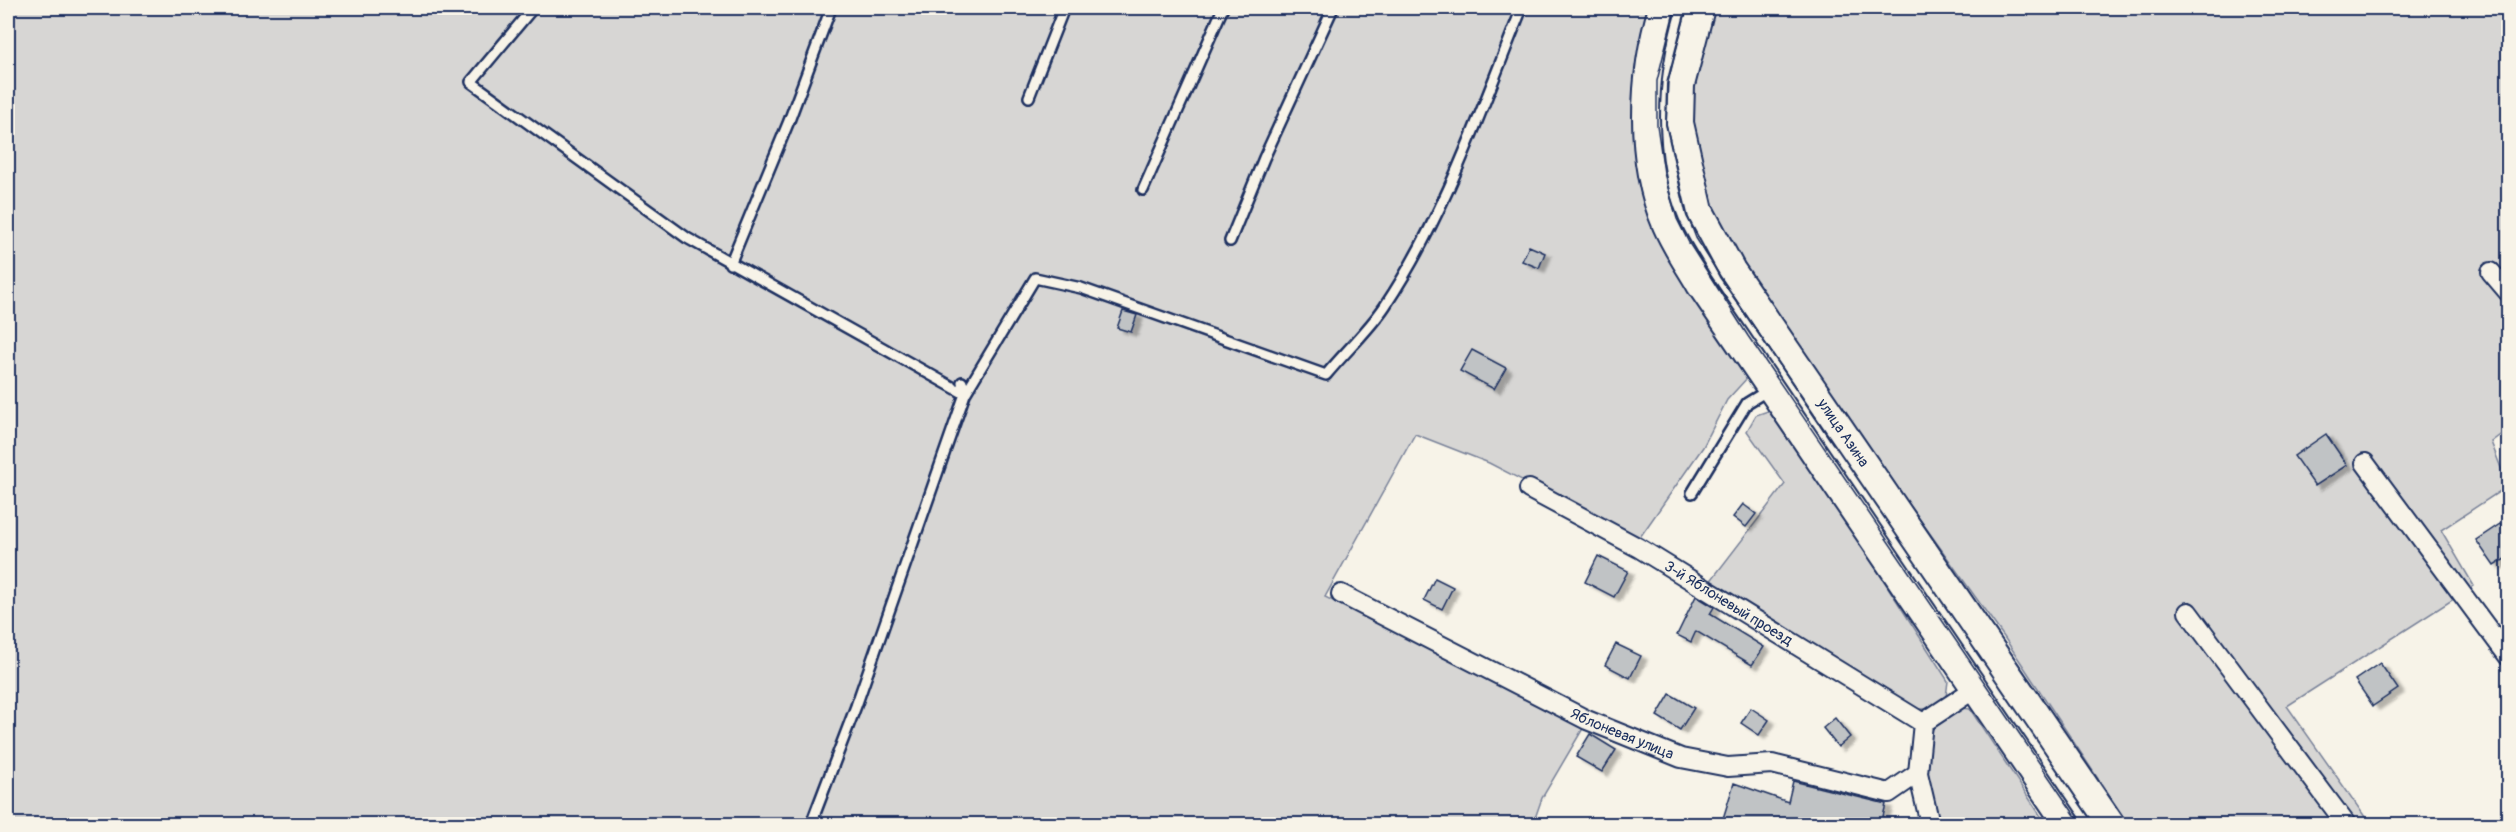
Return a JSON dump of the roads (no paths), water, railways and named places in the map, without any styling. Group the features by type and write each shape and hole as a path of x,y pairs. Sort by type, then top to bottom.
{"street":[{"path":"1662,8 1646,82 1645,125 1652,174 1666,224 1700,285 1772,387 2067,825"},
{"name":"улица Азина","path":"1701,8 1681,85 1680,123 1700,211 1732,270 2111,825"},
{"path":"2491,272 2508,292"},
{"path":"2365,463 2508,656"},
{"name":"3-й Яблоневый проезд","path":"1529,489 1649,554 1923,723"},
{"name":"Яблоневая улица","path":"1341,594 1587,720 1681,758 1728,767 1772,764 1889,793 1918,773"},
{"path":"2188,612 2346,825"},
{"path":"1930,825 1918,773 1923,723 1976,688"}],"lane":[{"path":"730,264 789,121 831,8"},
{"path":"1029,98 1064,8"},
{"path":"1143,190 1223,8"},
{"path":"1230,241 1264,158 1333,8"},
{"path":"811,825 856,706 965,394 1035,278 1081,288 1326,375 1384,308 1414,258 1466,146 1522,8"},
{"path":"532,9 471,82 687,238 965,394"},
{"path":"962,382 965,394"},
{"path":"1692,493 1748,403 1772,387"}],"tram line":[{"path":"1675,8 1657,81 1657,125 1664,173 1677,219 1689,243 1748,336 2081,824"},
{"path":"1687,8 1668,82 1666,124 1688,217 1696,238 1720,276 1833,444"}]}
